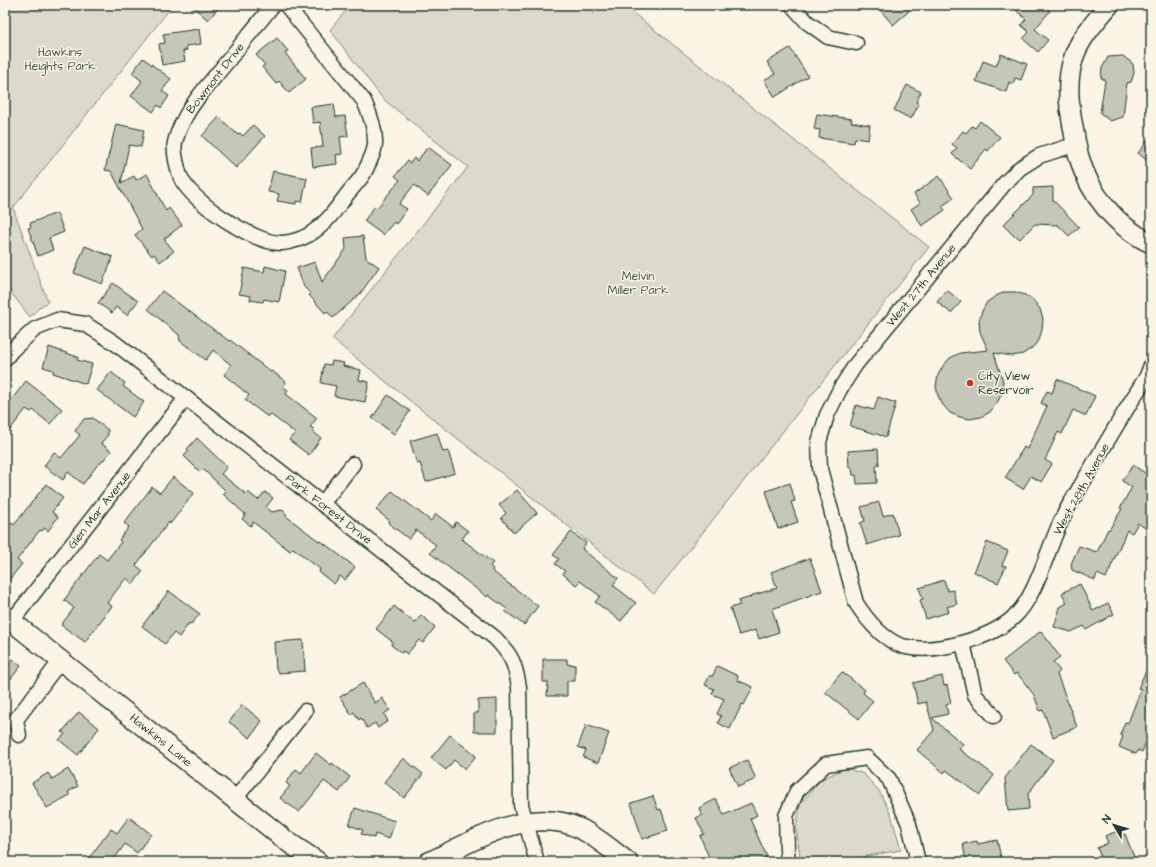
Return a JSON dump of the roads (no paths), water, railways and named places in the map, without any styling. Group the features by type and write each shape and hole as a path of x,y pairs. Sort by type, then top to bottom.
{"street":[{"name":"Bowmont Drive","path":"273,5 192,105 180,125 174,144 176,160 182,180 192,193 235,226 251,235 267,241 281,243 296,240 312,234 324,224 363,174 375,145 374,130 370,113 364,101 286,5"},
{"path":"792,5 807,22 828,37 856,43"},
{"path":"1110,5 1086,33 1073,60 1068,88 1071,116 1079,156 1087,179 1097,196 1126,228 1151,243"},
{"name":"West 27th Avenue","path":"963,643 940,647 918,648 901,645 885,636 867,620 856,603 820,469 819,442 827,415 840,389 856,364 1005,183 1020,168 1040,156 1077,144"},
{"name":"Park Forest Drive","path":"5,359 12,350 35,329 57,320 85,324 115,343 495,638 509,653 517,671 520,688 521,805 537,862"},
{"name":"West 28th Avenue","path":"963,643 997,630 1015,616 1030,597 1062,518 1147,376 1151,365"},
{"name":"Glen Mar Avenue","path":"9,618 186,398"},
{"path":"322,504 353,464"},
{"name":"Hawkins Lane","path":"9,618 288,842 318,862"},
{"path":"963,643 975,695 994,716"},
{"path":"19,736 16,721 18,717 61,660"},
{"path":"235,799 305,710"},
{"path":"788,862 786,816 797,791 826,764 867,758 889,779 909,824 918,862"},
{"path":"429,862 504,827 526,822 542,821 563,823 580,829 628,862"}],"place":[{"name":"City View Reservoir","path":"970,383"}],"park label":[{"name":"Hawkins Heights Park","path":"60,59"},
{"name":"Melvin Miller Park","path":"638,283"}]}
